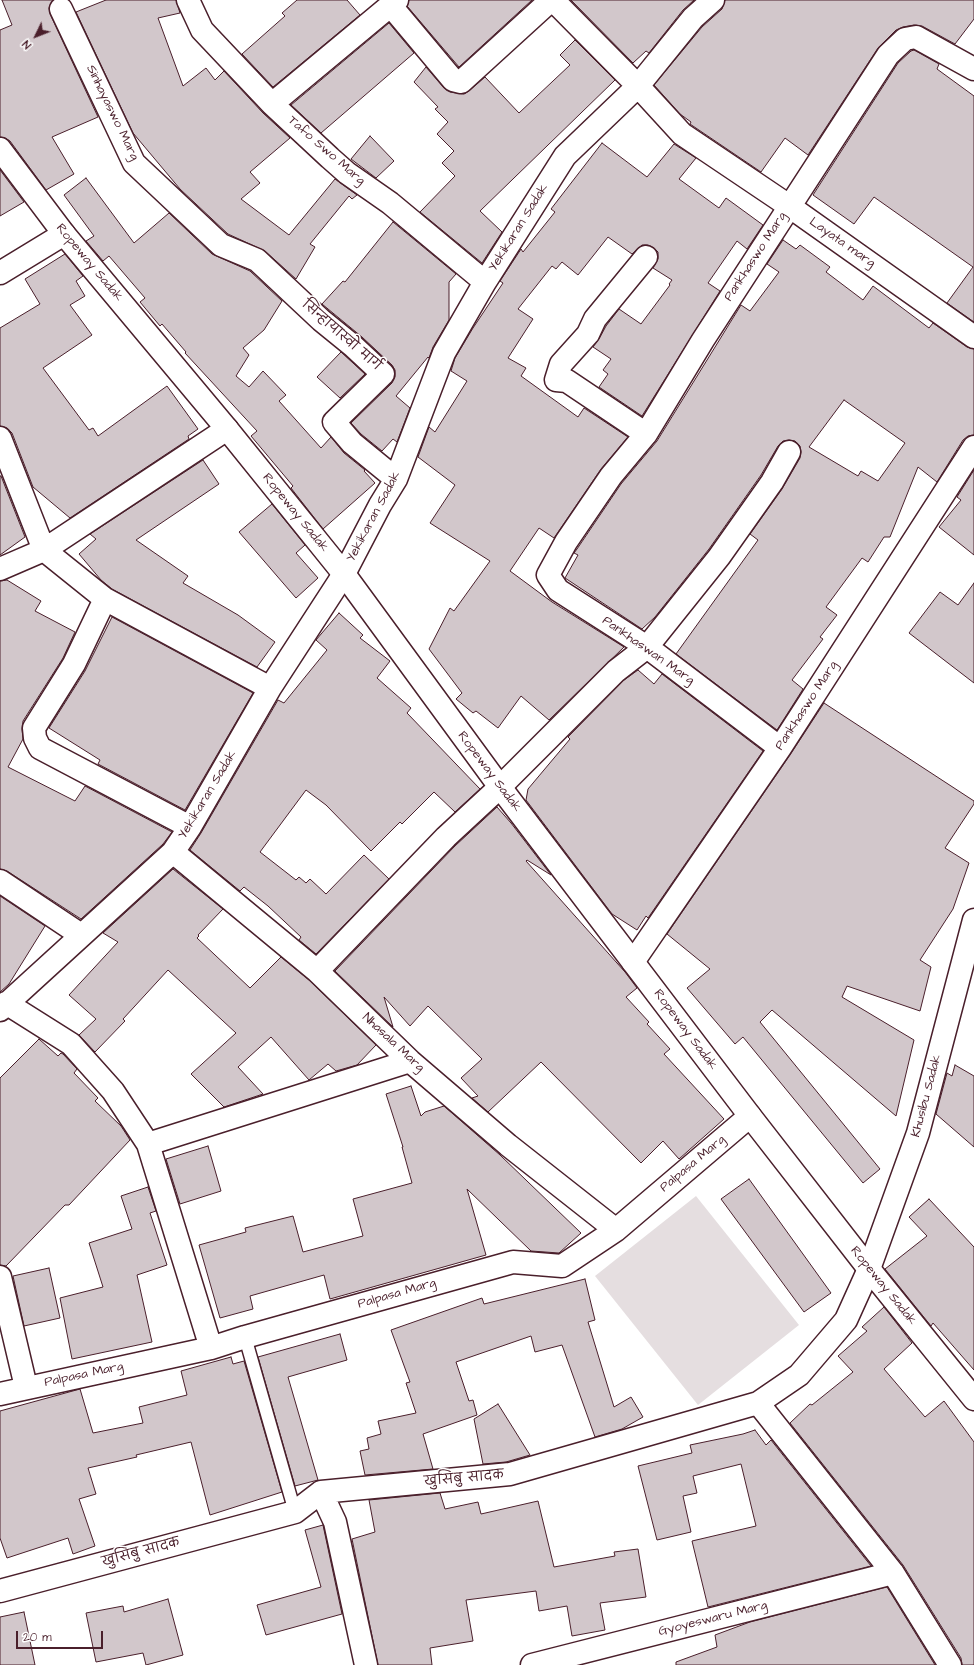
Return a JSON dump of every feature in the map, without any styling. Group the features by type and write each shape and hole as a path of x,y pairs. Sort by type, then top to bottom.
{"street":[{"name":"Tafo Swo Marg","path":"188,0 202,30 272,104 347,173 390,203 485,282"},
{"path":"272,104 394,3 453,80 461,82 552,0"},
{"name":"Layata marg","path":"552,0 638,86 682,134 789,206 974,337"},
{"name":"Yekikaran Sadak","path":"3,1006 173,852 190,827 270,688 344,574 380,505 396,479 444,353 485,282 565,156 638,86 693,18 711,1"},
{"name":"Sinhayaswo Marg","path":"61,9 134,163 220,245 257,260"},
{"name":"Pankhaswo Marg","path":"566,542 611,476 646,434 703,340 888,55 905,39 916,37 974,69"},
{"name":"Ropeway Sadak","path":"0,149 64,234 227,429 344,574 500,787 750,1116 869,1269 974,1399"},
{"path":"0,273 64,234"},
{"path":"646,257 595,319 588,334 561,364 556,380 567,381 646,434"},
{"name":"सिन्हायास्वो मार्ग","path":"257,260 320,320 353,346 383,374 334,422 352,443 396,479"},
{"path":"0,569 44,550 227,429"},
{"path":"0,438 44,550 106,599 270,688"},
{"name":"Pankhaswo Marg","path":"633,962 780,748 974,447"},
{"path":"317,971 446,837 500,787 616,671 647,647 719,557 772,482 789,452"},
{"name":"Pankhaswan Marg","path":"566,542 548,575 558,590 647,647 780,748"},
{"path":"106,599 74,664 34,728 35,738 40,748 190,827"},
{"name":"Nhasala Marg","path":"173,852 317,971 410,1061 508,1144 616,1230"},
{"path":"0,881 81,935"},
{"name":"Khusibu Sadak","path":"869,1269 918,1133 974,920"},
{"path":"3,1006 71,1044 113,1091 148,1144 211,1348"},
{"path":"148,1144 410,1061"},
{"name":"Palpasa Marg","path":"0,1394 26,1387 211,1348 244,1337 513,1262 562,1266 616,1230 750,1116"},
{"name":"खुसिबु सादक","path":"0,1591 295,1512 321,1492 510,1474 758,1403 799,1375 846,1320 869,1269"},
{"path":"0,1277 26,1387"},
{"path":"758,1403 893,1572 950,1665"},
{"path":"321,1492 335,1522 366,1665"},
{"name":"Gyoyeswaru Marg","path":"532,1665 893,1572"}],"lane":[{"path":"244,1337 295,1512"}],"shaded area":[{"path":"696,1196 799,1325 698,1405 595,1276"}],"building":[{"path":"2,0 53,0 49,8 50,14 98,117 52,137 74,174 46,190 10,141 0,137 0,30 12,25"},
{"path":"106,0 176,0 180,13 158,18 183,86 206,68 215,80 224,71 263,113 290,138 250,172 260,183 241,199 289,235 335,179 357,195 352,199 349,196 310,244 315,247 296,279 265,251 228,234 180,189 133,133 76,12"},
{"path":"297,0 347,0 360,15 273,87 242,54 285,16 282,13"},
{"path":"409,0 532,0 459,67 407,6"},
{"path":"571,0 694,0 683,10 649,53 646,51 633,63"},
{"path":"725,0 974,0 974,19 955,44 922,26 914,25 896,30 878,48 808,155 785,138 761,172 690,124 691,122 680,114 654,85 702,27 722,9"},
{"path":"389,23 414,53 321,133 291,105"},
{"path":"575,40 615,80 480,211 502,232 482,263 420,212 455,176 442,163 454,151 437,134 448,122 435,109 438,107 414,82 426,67 444,88 450,92 464,94 485,77 519,113 570,65 560,55"},
{"path":"914,50 939,64 937,69 974,96 974,322 947,303 973,267 874,197 854,224 813,195 898,63"},
{"path":"370,136 394,161 376,178 351,159"},
{"path":"602,143 647,177 674,144 696,158 679,179 719,208 726,198 763,225 747,249 737,241 708,283 720,291 642,416 599,387 608,374 603,370 611,359 593,347 619,309 641,324 670,285 669,284 672,280 653,268 658,259 658,252 654,248 648,245 642,245 632,254 608,237 578,275 562,262 556,269 552,266 518,309 533,319 508,358 526,368 521,376 578,417 584,408 628,437 601,469 554,538 539,528 510,571 552,602 624,647 549,720 521,696 498,728 476,711 473,713 456,699 462,693 429,649 450,608 454,611 490,561 430,523 455,485 418,457 429,427 435,432 467,381 451,371 455,358 503,283 500,281 521,249 523,252 555,212 551,209"},
{"path":"0,170 24,202 0,216"},
{"path":"86,178 134,243 169,213 212,254 250,271 282,301 264,330 243,348 249,355 236,376 249,387 263,371 286,395 279,401 321,448 331,437 344,453 365,470 364,471 375,483 323,529 291,488 293,486 251,436 257,431 185,353 186,352 162,324 160,326 140,302 145,298 109,256 103,261 86,241 94,236 64,195"},
{"path":"393,222 456,274 449,282 449,320 433,347 429,358 428,357 396,396 410,408 397,442 393,439 382,451 361,434 351,423 392,383 395,377 395,370 392,365 362,337 322,304 343,281 345,282"},
{"path":"783,240 796,249 800,245 830,267 826,272 863,300 873,286 929,328 933,323 967,347 974,349 974,435 968,436 963,440 937,482 918,467 890,537 884,537 868,562 862,558 826,607 837,615 820,637 823,639 792,680 803,689 777,730 676,654 758,540 750,534 782,489 800,458 800,446 795,441 783,441 778,446 761,475 709,549 655,617 642,629 565,578 578,555 574,553 621,484 657,441 741,305 750,311 779,272 767,264","holes":["844,400 905,443 878,481 861,471 858,476 809,447"]},
{"path":"65,254 83,276 76,281 85,296 70,305 92,335 43,368 89,430 93,428 98,436 167,386 198,429 188,436 189,439 70,518 33,487 12,433 7,428 0,426 0,328 40,304 25,279"},
{"path":"341,352 365,374 340,398 317,377"},
{"path":"203,460 219,484 136,540 188,576 183,583 238,615 275,642 257,667 112,589 101,580 79,554 96,539 90,534"},
{"path":"974,470 974,555 939,527 961,500 957,497"},
{"path":"0,476 25,537 0,555"},
{"path":"272,504 305,545 296,553 318,578 296,598 239,532"},
{"path":"7,580 41,601 35,611 75,632 63,658 23,721 23,739 8,767 75,801 85,786 172,832 163,844 81,919 7,871 0,869 0,581"},
{"path":"974,583 974,683 909,633 940,592 958,605"},
{"path":"339,613 363,635 360,638 390,661 377,678 411,708 407,713 480,789 455,812 434,792 402,824 400,822 371,851 326,805 306,790 260,852 296,880 299,877 306,883 310,879 326,894 364,855 389,879 316,954 299,940 301,937 268,906 244,887 240,891 190,850 278,700 284,703 327,650 316,640"},
{"path":"112,617 253,693 185,810 98,764 100,760 49,728 85,671"},
{"path":"638,670 654,684 662,674 763,751 648,918 646,916 637,930 612,914 526,800 528,789 570,739 568,737 624,680"},
{"path":"824,703 974,801 974,804 945,848 969,863 953,909 920,960 931,967 920,1011 847,986 842,997 914,1040 896,1116 772,1010 760,1022 880,1169 863,1183 743,1037 735,1044 687,988 710,969 667,934"},
{"path":"497,807 551,875 527,860 526,861 625,972 637,988 626,997 649,1022 647,1024 670,1049 664,1054 724,1119 679,1159 663,1141 641,1163 541,1062 488,1112 472,1098 478,1096 461,1078 482,1059 428,1006 410,1026 384,997 393,1027 335,971 455,846"},
{"path":"173,869 223,909 198,935 199,936 197,938 250,988 281,957 309,980 376,1045 357,1065 336,1071 328,1064 309,1080 271,1037 238,1067 263,1094 224,1107 191,1074 236,1033 168,970 123,1019 125,1021 95,1052 79,1035 96,1019 69,995 118,942 103,933"},
{"path":"0,896 45,926 9,984 0,992"},
{"path":"39,1039 58,1056 61,1053 63,1054 77,1069 74,1073 98,1098 95,1101 121,1126 130,1140 69,1205 65,1205 6,1266 0,1265 0,1078"},
{"path":"955,1065 974,1076 974,1147 936,1114 947,1073 952,1076"},
{"path":"411,1086 421,1116 425,1112 444,1106 500,1155 581,1233 559,1253 531,1251 467,1189 486,1255 330,1299 324,1275 250,1296 253,1309 220,1318 199,1245 246,1232 245,1228 293,1216 303,1252 363,1236 353,1199 412,1183 403,1147 386,1094"},
{"path":"208,1146 221,1191 180,1204 166,1159"},
{"path":"749,1179 831,1293 804,1312 721,1199"},
{"path":"148,1187 156,1211 150,1213 167,1265 137,1275 152,1342 72,1359 60,1298 103,1287 89,1243 132,1229 121,1196"},
{"path":"929,1199 974,1247 974,1370 933,1323 931,1326 885,1269 927,1236 909,1217"},
{"path":"49,1268 60,1318 24,1326 13,1276"},
{"path":"585,1279 595,1320 588,1322 614,1407 631,1397 643,1417 622,1429 595,1437 562,1345 535,1352 531,1336 456,1362 469,1401 473,1400 477,1415 423,1434 433,1469 365,1475 360,1451 369,1449 367,1438 381,1434 378,1421 416,1413 406,1383 410,1382 391,1330 482,1298 484,1304"},
{"path":"884,1307 912,1343 884,1369 925,1417 944,1401 974,1442 974,1665 962,1665 961,1658 903,1565 790,1423 810,1404 812,1405 853,1372 838,1356 867,1331 862,1327"},
{"path":"340,1334 347,1360 288,1377 318,1480 295,1486 258,1357"},
{"path":"231,1357 233,1364 244,1361 282,1492 210,1515 191,1442 136,1455 137,1457 88,1468 96,1494 79,1499 95,1546 73,1554 68,1538 7,1558 0,1538 0,1411 80,1389 93,1433 143,1423 139,1407 187,1395 181,1371"},
{"path":"498,1404 530,1455 506,1462 483,1464 474,1419"},
{"path":"755,1430 766,1445 771,1440 871,1566 708,1607 692,1541 756,1526 741,1464 693,1476 697,1493 683,1496 691,1532 657,1540 638,1466 692,1453 690,1445"},
{"path":"440,1493 445,1509 478,1502 481,1514 538,1501 554,1567 615,1556 614,1552 638,1549 646,1597 600,1603 605,1630 572,1636 567,1606 539,1611 536,1591 466,1600 473,1641 430,1648 432,1665 378,1665 352,1539 375,1532 369,1500"},
{"path":"323,1525 342,1614 266,1635 257,1605 321,1587 305,1530"},
{"path":"887,1587 935,1665 676,1665 676,1662 717,1647 715,1635 750,1622"},
{"path":"168,1599 183,1655 146,1665 143,1653 96,1662 86,1613 123,1606 124,1612"},
{"path":"24,1612 35,1665 0,1665 0,1617"}]}
